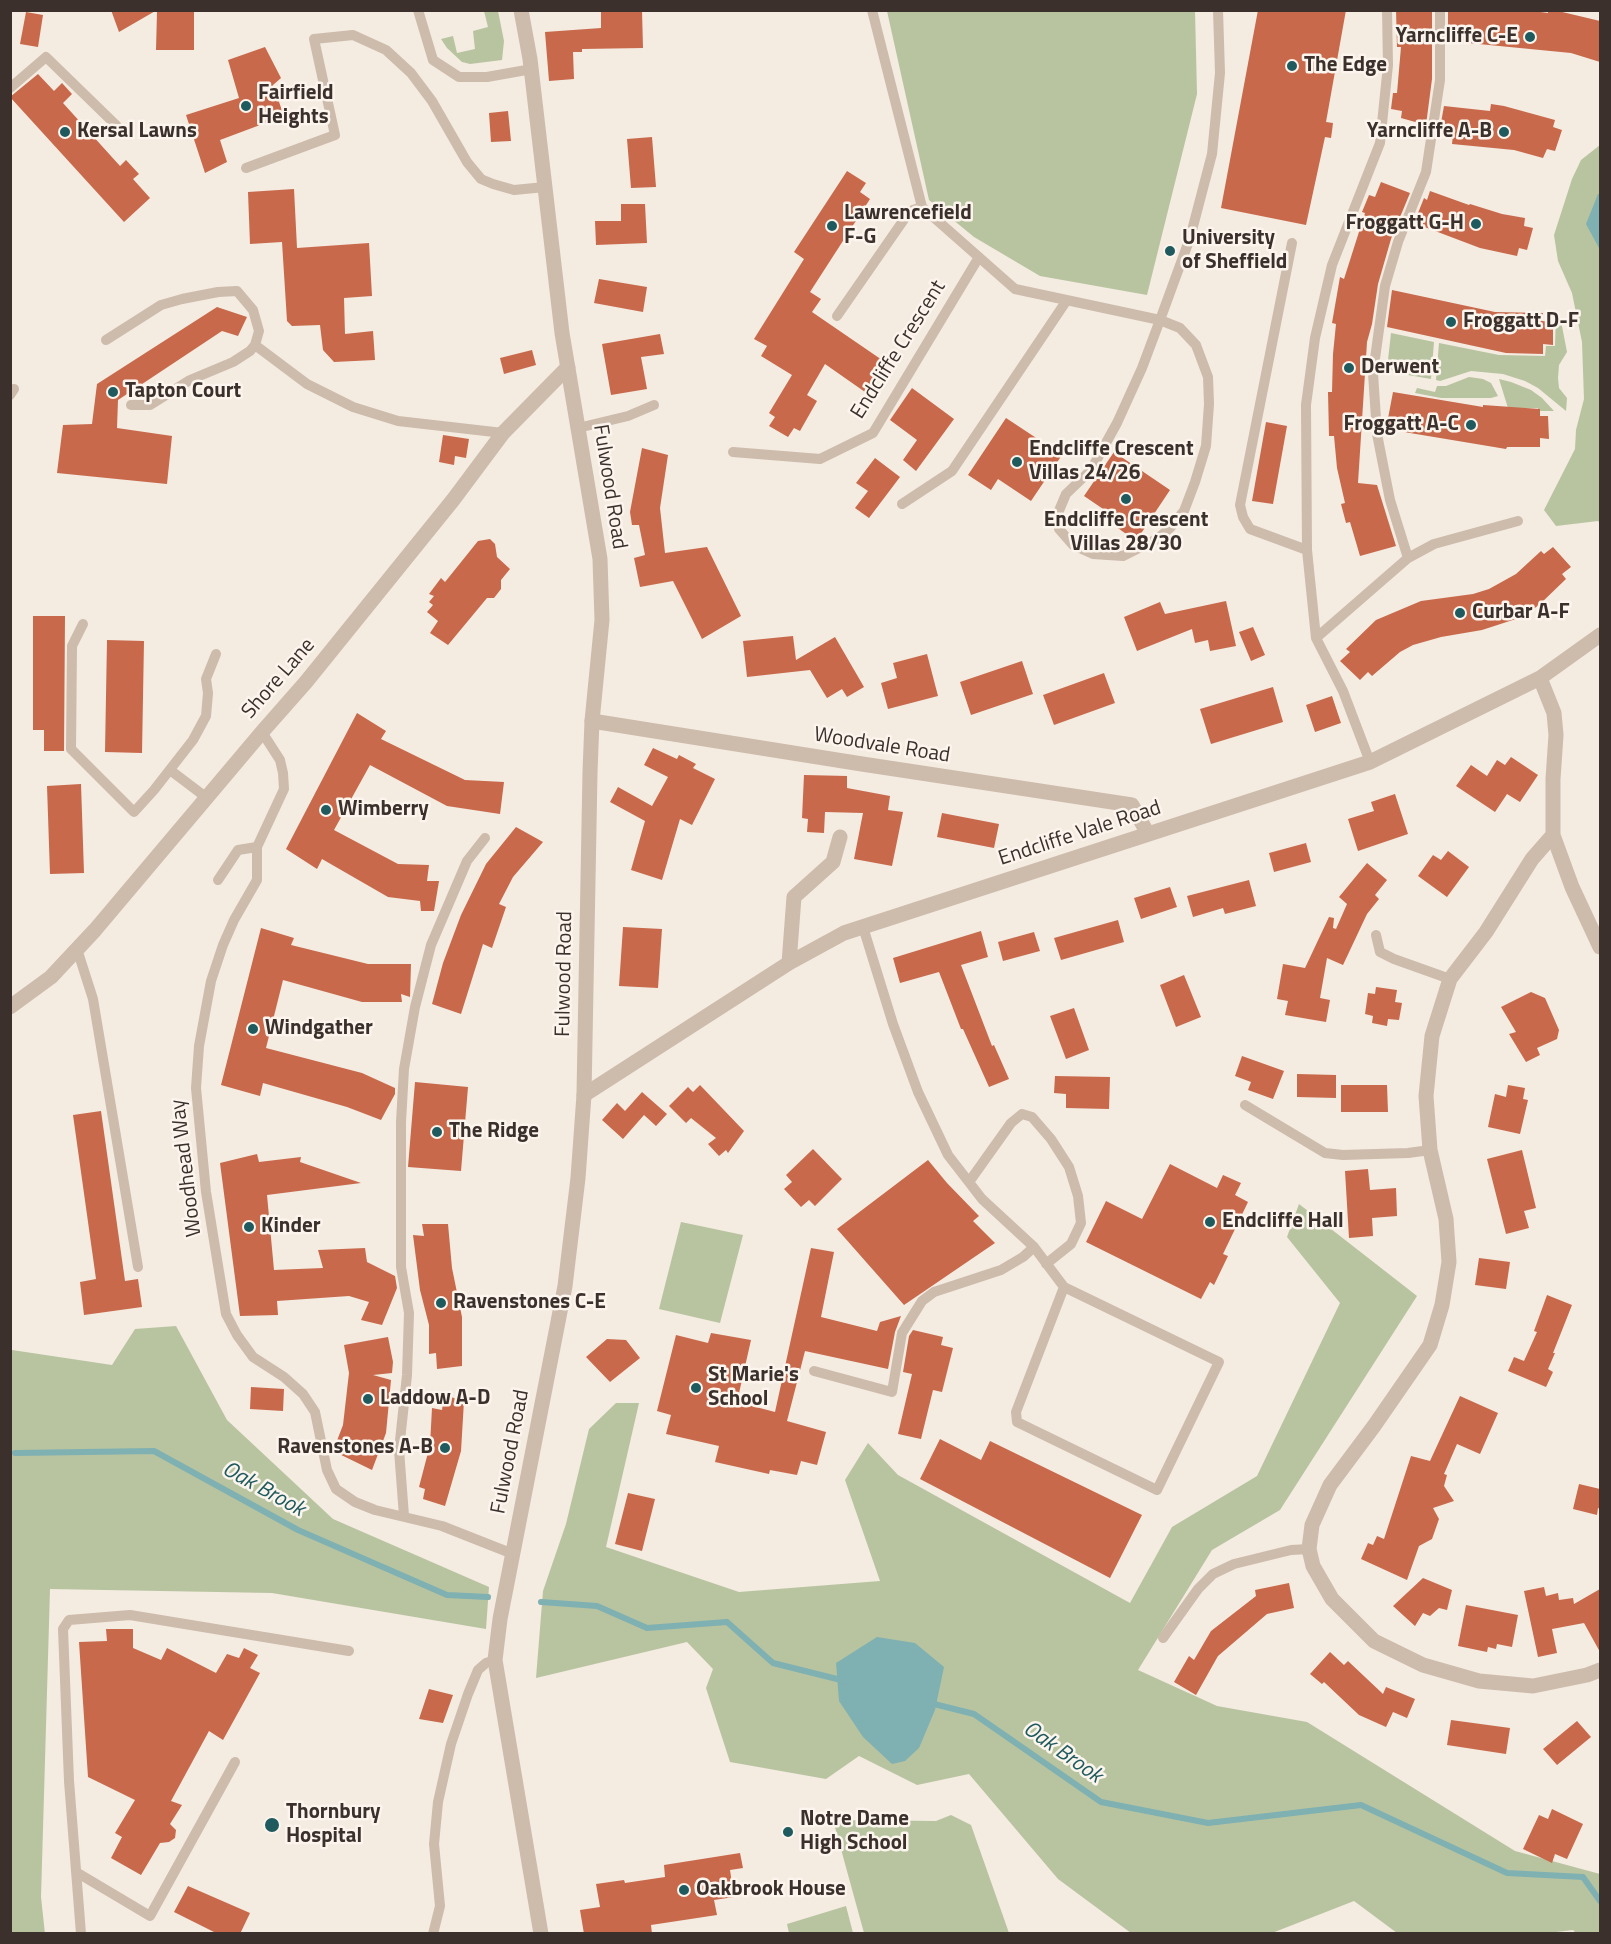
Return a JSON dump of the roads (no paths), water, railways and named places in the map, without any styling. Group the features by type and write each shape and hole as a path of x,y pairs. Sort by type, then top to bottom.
{"street":[{"name":"Fulwood Road","path":"521,10 532,69 568,367 600,559 602,620 592,721 584,1095 578,1178 565,1286 500,1619 495,1660 541,1934"},
{"name":"Shore Lane","path":"10,1007 51,977 77,949 306,682 453,500 503,433 568,367"},
{"name":"Endcliffe Vale Road","path":"584,1095 789,963 844,933 1370,762 1540,678 1600,635"},
{"path":"1540,678 1554,713 1556,735 1552,779 1553,835 1572,887 1600,947"},
{"name":"Woodvale Road","path":"592,721 1132,805 1148,834"},
{"path":"1553,835 1532,859 1486,932 1450,979 1432,1036 1426,1096 1430,1150 1446,1219 1449,1262 1442,1305 1430,1345 1374,1426 1329,1485 1312,1524 1309,1549 1313,1566 1332,1599 1374,1641 1423,1665 1479,1681 1533,1686 1587,1675 1600,1670"},
{"path":"789,963 794,897 833,862 840,837"}],"lane":[{"path":"418,10 433,60 459,77 487,77 532,69"},
{"path":"872,10 922,207 1015,289 1160,320 1180,328 1196,345 1208,377 1206,446 1184,511 1157,539 1123,556 1093,554 1073,545 1059,529 1058,513 1066,494 1091,470 1117,423 1142,368 1160,320 1190,238 1212,154 1220,74 1218,10"},
{"path":"1370,762 1343,691 1328,666 1316,638 1307,550 1306,405 1315,338 1332,265 1380,143 1388,65 1387,10"},
{"path":"1408,558 1390,500 1377,434 1373,373 1385,286 1398,242 1426,172 1440,81 1440,10"},
{"path":"246,168 335,135 314,39 353,35 386,51 411,73 432,101 467,162 481,179 514,190 546,187"},
{"path":"10,88 46,57 117,126"},
{"path":"837,316 905,218 913,210 922,207"},
{"path":"1292,243 1240,505 1242,517 1250,529 1307,550"},
{"name":"Endcliffe Crescent","path":"733,452 820,459 873,433 979,257"},
{"path":"106,340 161,305 218,292 237,291 253,310 258,331 255,345 250,351 233,362 190,380 150,405 131,405"},
{"path":"902,504 952,471 1067,300"},
{"path":"255,345 308,384 353,406 398,421 503,433"},
{"path":"578,428 628,416 654,405"},
{"path":"1316,638 1408,558 1434,544 1518,521"},
{"path":"83,624 72,645 71,749 134,812 193,740 206,716 208,693 206,679 216,654"},
{"name":"Woodhead Way","path":"262,732 280,760 284,789 257,847 257,880 224,941 208,993 199,1046 196,1088 206,1192 226,1314 253,1358 284,1377 303,1394 315,1412 327,1470 336,1489 355,1502 375,1510 442,1526 513,1554"},
{"path":"170,770 207,798"},
{"path":"404,1516 399,1450 407,1375 409,1313 401,1267 401,1122 404,1069 415,1007 431,945 467,861 485,838"},
{"path":"218,880 238,850 257,847"},
{"path":"863,927 893,1024 918,1092 948,1155 982,1199 1034,1247 1064,1287 1219,1362 1157,1490 1017,1422 1016,1412 1064,1287"},
{"path":"1376,935 1380,952 1450,979"},
{"path":"77,949 93,999 138,1267"},
{"path":"1245,1105 1325,1153 1387,1154 1430,1150"},
{"path":"969,1182 1011,1123 1022,1114 1032,1117 1051,1139 1069,1167 1078,1196 1081,1223 1071,1244 1046,1264"},
{"path":"814,1371 892,1392 902,1333 922,1301 934,1293 1001,1270 1023,1257 1034,1247"},
{"path":"1163,1638 1198,1589 1213,1574 1234,1564 1291,1550 1309,1549"},
{"path":"81,1934 69,1781 63,1629 69,1620 130,1615 349,1651"},
{"path":"433,1934 440,1906 434,1844 438,1802 451,1744 478,1670 486,1663 495,1660"},
{"path":"76,1872 150,1916 235,1762"}],"water":[{"path":"1598,194 1600,194 1600,250 1586,224"},
{"path":"877,1637 915,1643 944,1667 935,1710 919,1748 905,1761 892,1764 863,1737 839,1701 836,1663"}],"waterway":[{"name":"Oak Brook","path":"15,1453 154,1451 298,1530 447,1595 488,1597"},
{"name":"Oak Brook","path":"541,1602 597,1606 647,1628 727,1622 773,1663 845,1681"},
{"name":"Oak Brook","path":"930,1703 974,1714 1101,1802 1208,1823 1361,1805 1507,1873 1583,1877 1600,1901"}],"place":[{"name":"Yarncliffe C-E","path":"1530,37"},
{"name":"The Edge","path":"1292,66"},
{"name":"Fairfield Heights","path":"246,106"},
{"name":"Kersal Lawns","path":"65,132"},
{"name":"Yarncliffe A-B","path":"1504,132"},
{"name":"Froggatt G-H","path":"1476,224"},
{"name":"Lawrencefield F-G","path":"832,226"},
{"name":"University of Sheffield","path":"1170,251"},
{"name":"Froggatt D-F","path":"1451,322"},
{"name":"Derwent","path":"1349,368"},
{"name":"Tapton Court","path":"113,392"},
{"name":"Froggatt A-C","path":"1471,425"},
{"name":"Endcliffe Crescent Villas 24/26","path":"1017,462"},
{"name":"Endcliffe Crescent Villas 28/30","path":"1126,499"},
{"name":"Curbar A-F","path":"1460,613"},
{"name":"Wimberry","path":"326,810"},
{"name":"Windgather","path":"253,1029"},
{"name":"The Ridge","path":"437,1132"},
{"name":"Endcliffe Hall","path":"1210,1222"},
{"name":"Kinder","path":"249,1227"},
{"name":"Ravenstones C-E","path":"441,1303"},
{"name":"St Marie's School","path":"696,1388"},
{"name":"Laddow A-D","path":"368,1399"},
{"name":"Ravenstones A-B","path":"445,1448"},
{"name":"Thornbury Hospital","path":"272,1825"},
{"name":"Notre Dame High School","path":"788,1832"},
{"name":"Oakbrook House","path":"684,1890"}]}
